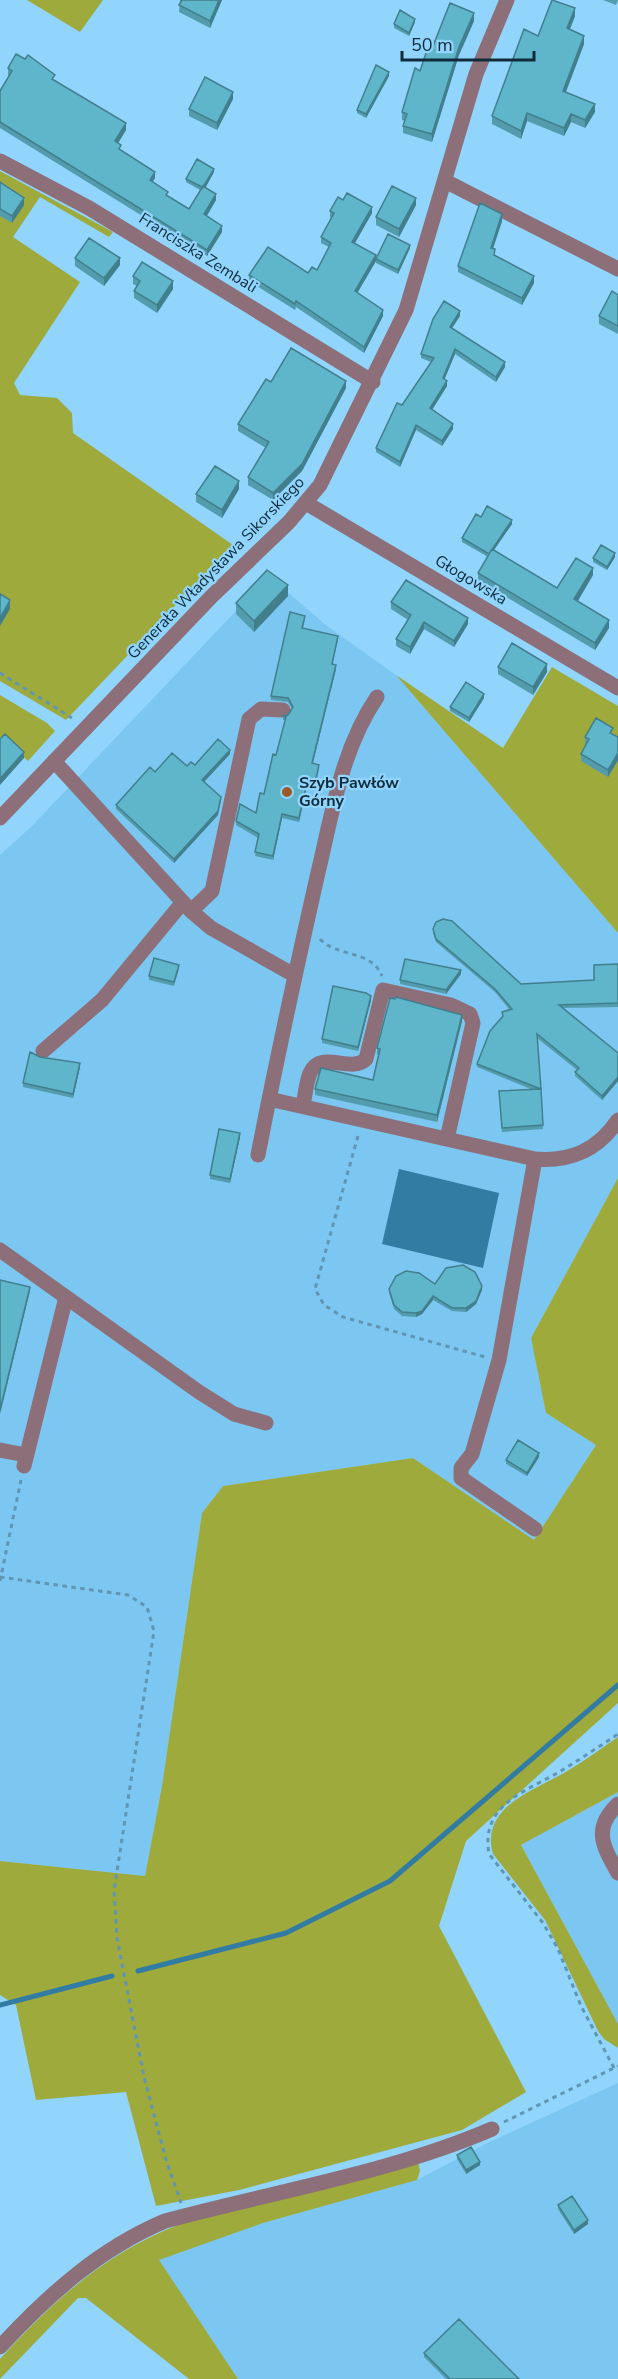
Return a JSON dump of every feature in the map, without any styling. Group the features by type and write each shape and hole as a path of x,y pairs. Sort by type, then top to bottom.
{"street":[{"name":"Generała Władysława Sikorskiego","path":"0,818 211,597 306,503 325,477 406,310 446,182 476,74 507,0"},
{"name":"Franciszka Zembali","path":"0,161 89,208 373,382"},
{"path":"446,182 618,269"},
{"name":"Głogowska","path":"306,503 618,688"},
{"path":"258,1155 294,975 345,763 355,735 377,697"},
{"path":"43,1051 102,1000 187,906 212,891 249,719 261,708 283,710"},
{"path":"54,761 187,906 211,927 294,975"},
{"path":"303,1106 310,1072 316,1066 326,1062 355,1065 361,1064 366,1059 383,990 451,1005 470,1014 473,1023 447,1139"},
{"path":"269,1099 535,1159 558,1161 577,1155 597,1143 618,1120"},
{"path":"535,1159 499,1360 472,1454 461,1468 460,1478 536,1528"},
{"path":"0,1250 199,1392 234,1414 266,1423"},
{"path":"0,1450 25,1460 66,1297"},
{"path":"618,1804 607,1814 601,1832 603,1847 618,1873"},
{"path":"0,2347 49,2296 92,2262 146,2229 185,2216 387,2164 460,2142 492,2128"}],"path":[{"path":"0,673 76,721 84,730"},
{"path":"320,939 329,949 358,955 375,965 384,980 383,990"},
{"path":"362,1120 315,1289 324,1305 344,1317 499,1360"},
{"path":"25,1460 0,1577 128,1594 147,1607 153,1631 114,1891 117,1938 144,2077 166,2160 185,2216"},
{"path":"492,2128 616,2067 581,2006 558,1949 543,1923 489,1854 487,1842 492,1820 510,1800 618,1734"}],"shaded area":[{"path":"269,576 327,626 396,675 618,933 618,1178 531,1338 546,1413 596,1445 534,1540 413,1458 223,1486 202,1513 162,1786 145,1876 0,1861 0,855 32,826"},
{"path":"399,1169 499,1193 483,1268 382,1244"},
{"path":"618,1792 618,2024 521,1845"},
{"path":"618,2083 618,2379 238,2379 158,2260 263,2223 417,2180 487,2143"}],"green space":[{"path":"27,0 103,0 80,32"},
{"path":"0,171 113,232 109,237 40,197 13,237 80,282 14,383 20,395 57,398 72,413 73,433 233,545 66,720 0,681"},
{"path":"552,667 618,706 618,933 396,675 503,748"},
{"path":"0,695 47,723 55,731 28,761 0,737"},
{"path":"618,1178 618,1703 466,1841 439,1926 526,2092 462,2130 239,2190 156,2206 126,2092 36,2100 16,2005 0,1995 0,1861 145,1876 162,1786 202,1513 223,1486 413,1458 534,1540 596,1445 546,1413 531,1338"},
{"path":"618,1737 618,1792 521,1845 618,2024 618,2048 604,2039 598,2031 545,1920 493,1854 491,1838 494,1824 501,1813 512,1803 524,1794 571,1769"},
{"path":"418,2162 420,2171 417,2180 263,2223 159,2260 238,2379 189,2379 86,2298 78,2298 0,2379 0,2359 61,2298 105,2263 155,2235 183,2223"}],"building":[{"path":"182,0 219,0 210,21 179,5"},
{"path":"552,0 575,8 567,28 584,36 563,91 595,104 585,120 571,114 564,128 527,113 521,131 492,116 524,29 538,36"},
{"path":"450,3 474,13 459,47 432,134 403,126 407,114 402,112 415,68 420,71 427,50 431,51"},
{"path":"400,10 415,19 409,33 394,24"},
{"path":"16,54 25,59 28,55 55,75 52,79 126,123 115,141 121,145 119,149 155,172 150,180 168,192 166,195 189,209 203,186 216,194 204,214 222,226 207,250 0,122 0,91 12,71 8,68"},
{"path":"376,65 389,72 366,114 357,110"},
{"path":"205,77 233,92 217,123 189,109"},
{"path":"197,159 214,169 203,187 186,179"},
{"path":"0,182 24,198 12,216 0,209"},
{"path":"392,186 416,198 399,229 376,217"},
{"path":"347,193 372,207 352,242 376,255 355,291 383,310 364,347 296,301 295,304 249,275 268,247 308,273 312,267 317,270 331,243 321,237 334,213 330,211 338,197 343,200"},
{"path":"480,203 502,214 491,248 495,249 494,255 534,276 522,298 458,266"},
{"path":"388,234 410,245 398,270 376,259"},
{"path":"89,238 120,258 104,278 75,258"},
{"path":"142,262 173,281 157,305 134,291 140,281 133,276"},
{"path":"612,291 618,295 618,326 599,316"},
{"path":"444,301 460,311 450,327 505,362 496,377 455,349 443,378 447,381 430,408 453,424 442,441 416,425 400,462 376,448 397,403 402,405 434,358 421,354 433,319"},
{"path":"291,348 346,381 302,464 273,493 248,477 269,442 238,424 266,379 271,382"},
{"path":"215,466 239,481 222,510 196,494"},
{"path":"487,506 512,520 489,554 462,538 476,514 481,517"},
{"path":"601,545 615,553 607,567 593,558"},
{"path":"492,549 557,588 576,558 593,568 574,599 609,620 595,643 478,573"},
{"path":"267,570 288,585 254,621 236,603"},
{"path":"406,580 468,618 454,641 424,622 410,647 396,639 411,615 391,602"},
{"path":"0,594 10,600 0,618"},
{"path":"290,612 305,616 302,628 338,636 332,664 336,665 312,763 319,765 315,783 307,782 299,818 282,814 273,856 255,852 259,834 236,821 240,804 256,813 260,793 264,794 273,754 276,755 286,717 283,716 288,715 293,707 288,698 271,696"},
{"path":"512,643 547,664 533,687 498,667"},
{"path":"466,682 484,694 469,718 450,707"},
{"path":"596,718 613,728 610,733 618,737 618,753 608,770 581,754 589,739 585,737"},
{"path":"5,734 24,752 0,779 0,739"},
{"path":"218,739 230,750 202,780 221,797 218,811 174,859 116,805 150,767 155,772 172,753 187,766 191,762 195,765"},
{"path":"443,919 452,921 521,984 594,980 594,965 618,964 618,1003 559,1005 618,1053 618,1077 602,1096 575,1072 579,1068 537,1034 541,1089 477,1064 490,1031 503,1016 502,1012 512,1009 495,989 436,939 433,929 436,922"},
{"path":"154,958 179,965 174,982 149,976"},
{"path":"405,959 461,970 446,990 400,980"},
{"path":"333,986 371,996 358,1047 322,1039"},
{"path":"396,997 462,1015 437,1115 315,1089 321,1068 373,1080 380,1049 377,1048 390,998 395,999"},
{"path":"30,1052 40,1057 80,1063 73,1094 23,1083"},
{"path":"541,1089 543,1125 502,1128 499,1091"},
{"path":"219,1129 240,1133 230,1179 210,1175"},
{"path":"463,1265 475,1272 482,1286 476,1301 466,1308 452,1308 433,1296 422,1311 416,1313 402,1312 394,1305 389,1289 396,1276 406,1271 419,1273 435,1284 446,1268"},
{"path":"0,1280 30,1287 0,1410"},
{"path":"518,1440 539,1453 527,1473 506,1460"},
{"path":"471,2147 480,2162 466,2170 457,2155"},
{"path":"572,2196 588,2220 574,2230 558,2205"},
{"path":"459,2319 519,2379 450,2379 424,2353"}],"waterway":[{"path":"138,1971 286,1933 390,1881 618,1685"},
{"path":"0,2005 112,1976"}],"place":[{"name":"Szyb Pawłów Górny","path":"287,792"}]}
